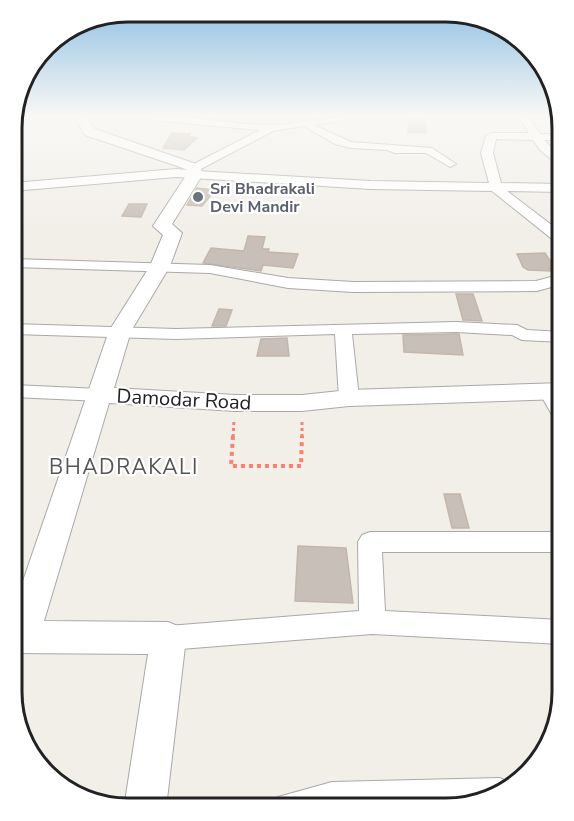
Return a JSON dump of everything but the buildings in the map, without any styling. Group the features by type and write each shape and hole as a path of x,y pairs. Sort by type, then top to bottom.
{"street":[{"path":"152,155 194,171"},
{"path":"22,391 101,395 120,331 159,266 173,233 162,226 194,171 223,155"},
{"path":"436,155 450,164"},
{"path":"487,155 496,188 552,232"},
{"path":"22,187 194,171 302,182 552,188"},
{"path":"22,263 210,269 288,283 353,287 537,286 552,282"},
{"path":"22,329 176,334 471,327 517,330 522,335 552,336"},
{"path":"343,329 349,398"},
{"name":"Damodar Road","path":"22,624 101,395 235,403 302,403 349,398 552,392"},
{"path":"372,622 370,542 551,542"},
{"path":"145,798 168,638 372,622 551,631"},
{"name":"Damodar Road","path":"22,638 168,638"},
{"path":"332,798 474,795"}],"path":[{"path":"235,403 231,466 302,466 302,403"}],"place":[{"name":"Sri Bhadrakali Devi Mandir","path":"198,197"}],"district":[{"name":"BHADRAKALI","path":"124,467"}]}
